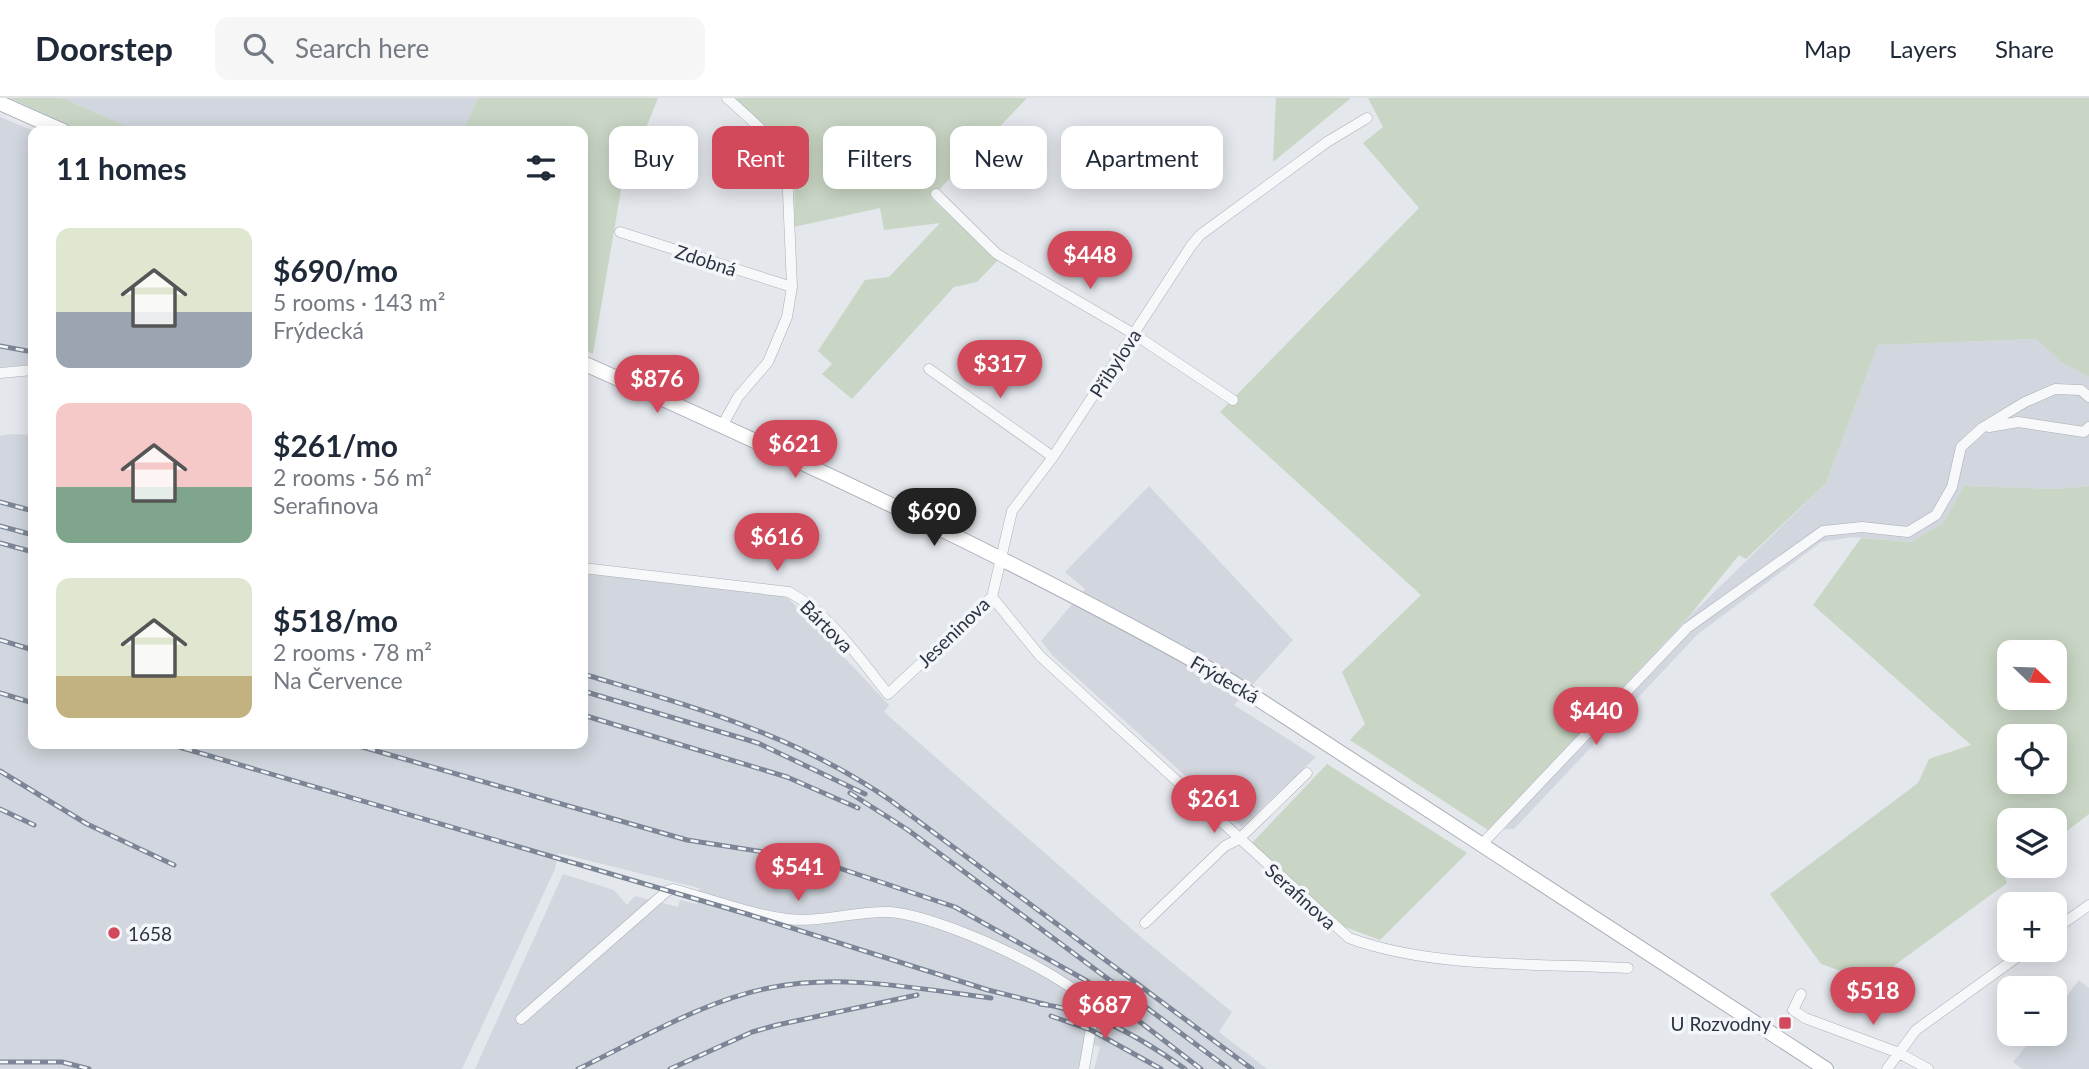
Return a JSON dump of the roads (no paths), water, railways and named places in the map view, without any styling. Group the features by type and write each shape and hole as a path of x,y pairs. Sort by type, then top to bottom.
{"main road":[{"path":"0,103 52,126"},
{"name":"Frýdecká","path":"588,365 722,426 1162,642 1232,682 1826,1069"}],"street":[{"path":"722,426 738,397 768,362 787,317 792,287 787,169 781,153 769,136 727,98"},
{"name":"Přibylova","path":"1001,561 1012,511 1053,457 1200,235 1327,142 1367,118"},
{"path":"936,194 997,254 1134,334 1233,400"},
{"name":"Zdobná","path":"620,232 792,287"},
{"path":"929,369 1053,457"},
{"path":"0,373 28,370"},
{"path":"1482,844 1687,628 1823,531 1862,527 1908,531 1936,515 1952,487 1961,447 1982,428 2025,402 2055,389 2081,390 2089,397"},
{"path":"1982,428 2018,422 2084,432 2089,427"},
{"name":"Jeseninova","path":"888,694 992,597 1001,561"},
{"name":"Bártova","path":"588,569 789,592 804,600 844,640 888,694"},
{"name":"Serafinova","path":"992,597 1040,656 1349,938 1380,950 1422,957 1628,968"},
{"path":"1145,923 1225,845 1239,839 1307,773"},
{"path":"521,1019 667,891 673,889 790,919 856,912 909,915 959,932 1025,961 1074,990 1093,1010 1084,1069"},
{"path":"2067,921 2089,905"},
{"path":"1886,1069 1916,1030 2010,962"},
{"path":"1801,994 1793,1010 1805,1018 1899,1053 1928,1069"}],"railway":[{"path":"0,346 28,351"},
{"path":"0,502 28,510"},
{"path":"0,526 28,534"},
{"path":"0,543 28,551"},
{"path":"0,640 28,648"},
{"path":"588,675 742,725 817,757 854,777 890,800 1252,1069"},
{"path":"588,692 758,743 865,794"},
{"path":"0,693 28,701"},
{"path":"588,717 787,777 858,808"},
{"path":"186,749 747,914 988,990 1048,1005"},
{"path":"369,749 687,840 815,860 955,907 1087,981 1201,1069"},
{"path":"0,771 87,824 174,865"},
{"path":"850,793 908,830 1229,1069"},
{"path":"0,809 34,825"},
{"path":"578,1069 696,1012 769,988 852,982 991,998"},
{"path":"670,1069 752,1032 917,995"},
{"path":"1040,1004 1080,1013 1116,1027 1185,1069"},
{"path":"1051,1016 1091,1030 1161,1069"},
{"path":"0,1062 62,1062 89,1069"}],"place":[{"name":"1658","path":"114,933"},
{"name":"U Rozvodny","path":"1785,1023"}]}
